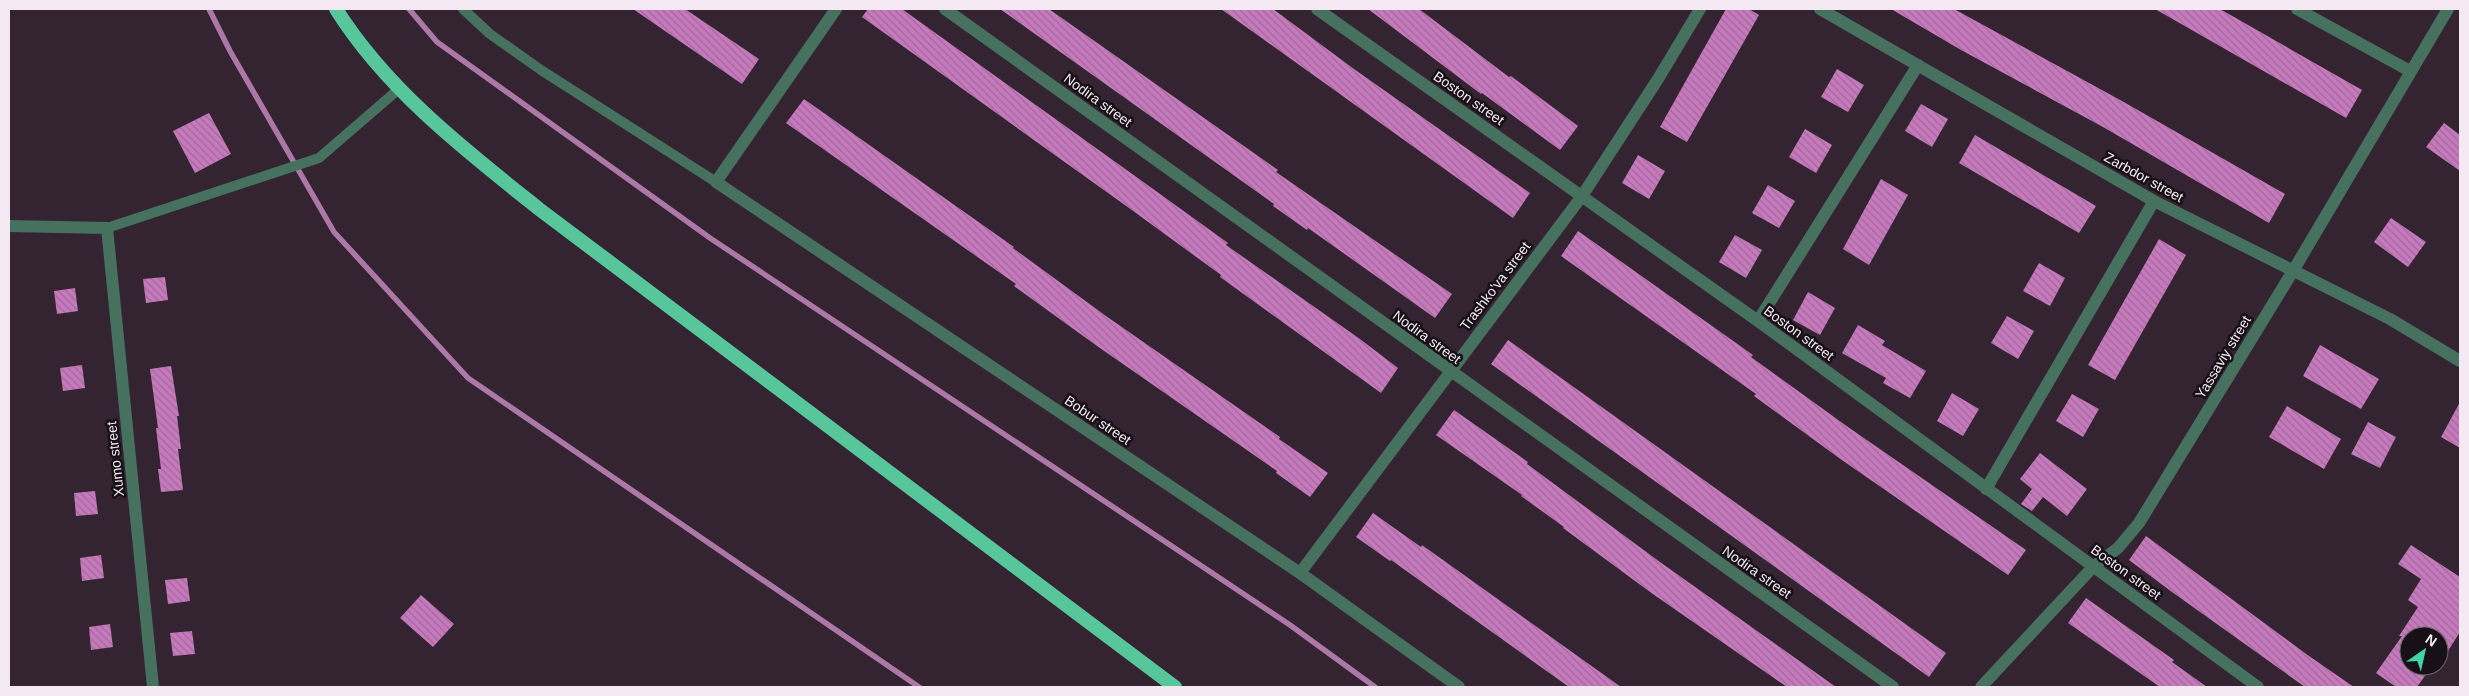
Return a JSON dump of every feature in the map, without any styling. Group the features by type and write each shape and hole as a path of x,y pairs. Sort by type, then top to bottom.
{"highway":[{"path":"336,9 379,66 467,151 540,209 1175,687"}],"street":[{"path":"716,182 836,9"},
{"name":"Nodira street","path":"945,9 1893,687"},
{"name":"Boston street","path":"1317,9 1758,321 2258,687"},
{"name":"Trashko'va street","path":"1300,573 1449,371 1582,196 1658,79 1700,9"},
{"name":"Zarbdor street","path":"1820,9 2154,201 2390,319 2460,361"},
{"path":"2297,9 2410,72"},
{"name":"Yassaviy street","path":"1981,687 2093,567 2118,548 2139,523 2293,270 2448,9"},
{"path":"1758,321 1918,66"},
{"name":"Bobur street","path":"716,182 1300,573 1459,687"},
{"path":"1986,489 2154,201"},
{"path":"9,226 107,228"},
{"name":"Xumo street","path":"107,228 153,687"}],"lane":[{"path":"463,9 490,34 534,65 716,182"},
{"path":"107,228 319,158 400,88"}],"building":[{"path":"633,9 685,9 759,59 742,84"},
{"path":"868,9 902,9 1228,243 1226,245 1360,339 1398,368 1381,393 1220,277 1221,275 1129,208 862,17"},
{"path":"1000,9 1049,9 1278,170 1276,172 1452,294 1435,318 1308,228 1307,230 1273,206 1274,204"},
{"path":"1221,9 1273,9 1354,69 1530,193 1513,218"},
{"path":"1368,9 1419,9 1578,126 1560,150 1481,94"},
{"path":"1726,9 1749,9 1759,15 1687,142 1660,127"},
{"path":"1891,9 1954,9 2122,101 2285,194 2269,223 2103,127 1961,50"},
{"path":"2155,9 2220,9 2362,90 2346,118"},
{"path":"1837,69 1864,85 1848,112 1821,97"},
{"path":"804,99 1014,247 1106,316 1280,437 1279,439 1328,473 1310,497 1276,473 1277,471 1097,346 1014,286 1016,284 786,123"},
{"path":"1921,104 1948,119 1932,147 1905,131"},
{"path":"209,113 231,154 195,173 173,131"},
{"path":"2444,123 2460,135 2460,171 2426,147"},
{"path":"1805,129 1832,145 1816,173 1789,157"},
{"path":"1975,135 2096,206 2079,233 1959,163"},
{"path":"1638,155 1665,171 1649,199 1622,183"},
{"path":"1881,179 1908,195 1869,265 1843,249"},
{"path":"1768,185 1795,201 1779,228 1752,213"},
{"path":"2391,218 2426,242 2408,267 2374,242"},
{"path":"1578,231 1753,355 1751,357 1848,427 2026,550 2008,575 1839,458 1754,396 1756,394 1561,256"},
{"path":"1735,235 1762,250 1746,278 1719,262"},
{"path":"2159,239 2186,255 2115,380 2088,365"},
{"path":"2039,263 2065,278 2050,306 2023,291"},
{"path":"165,277 168,300 146,303 143,279"},
{"path":"75,288 78,311 57,314 54,291"},
{"path":"1808,292 1835,308 1820,335 1793,320"},
{"path":"2007,316 2034,331 2018,359 1991,343"},
{"path":"1858,325 1885,341 1882,345 1926,371 1910,398 1883,383 1886,378 1842,353"},
{"path":"1508,340 1946,653 1929,677 1491,364"},
{"path":"2320,345 2379,379 2361,409 2303,376"},
{"path":"82,365 85,388 63,391 60,368"},
{"path":"171,366 179,416 177,416 181,449 178,449 183,490 161,492 158,469 161,469 156,428 158,428 150,369"},
{"path":"1952,393 1979,409 1963,436 1937,421"},
{"path":"2072,394 2099,409 2083,437 2056,421"},
{"path":"2460,402 2460,448 2441,437"},
{"path":"2287,406 2341,439 2324,469 2269,437"},
{"path":"1454,410 1528,462 1527,464 1660,562 1836,687 1787,687 1650,592 1563,528 1522,495 1436,435"},
{"path":"2368,422 2396,437 2380,468 2351,454"},
{"path":"2040,453 2087,489 2067,516 2043,497 2032,511 2021,504 2032,489 2020,479"},
{"path":"95,491 98,514 76,516 74,493"},
{"path":"1373,513 1421,547 1422,545 1621,687 1569,687 1356,537"},
{"path":"2146,536 2354,687 2305,687 2172,592 2129,560"},
{"path":"2411,545 2460,577 2460,632 2449,649 2449,626 2406,626 2418,607 2408,600 2421,579 2398,564"},
{"path":"101,555 104,578 82,581 80,558"},
{"path":"187,578 190,601 168,604 165,580"},
{"path":"421,595 454,624 433,647 400,618"},
{"path":"2086,598 2174,660 2172,662 2207,687 2160,687 2068,623"},
{"path":"110,624 113,647 91,650 89,627"},
{"path":"192,631 195,654 173,656 170,633"},
{"path":"2399,640 2399,676 2425,676 2417,687 2396,687 2376,673"}],"waterway":[{"path":"209,9 230,51 334,232 468,378 919,687"},
{"path":"409,9 437,42 710,238 1290,625 1375,687"}]}
